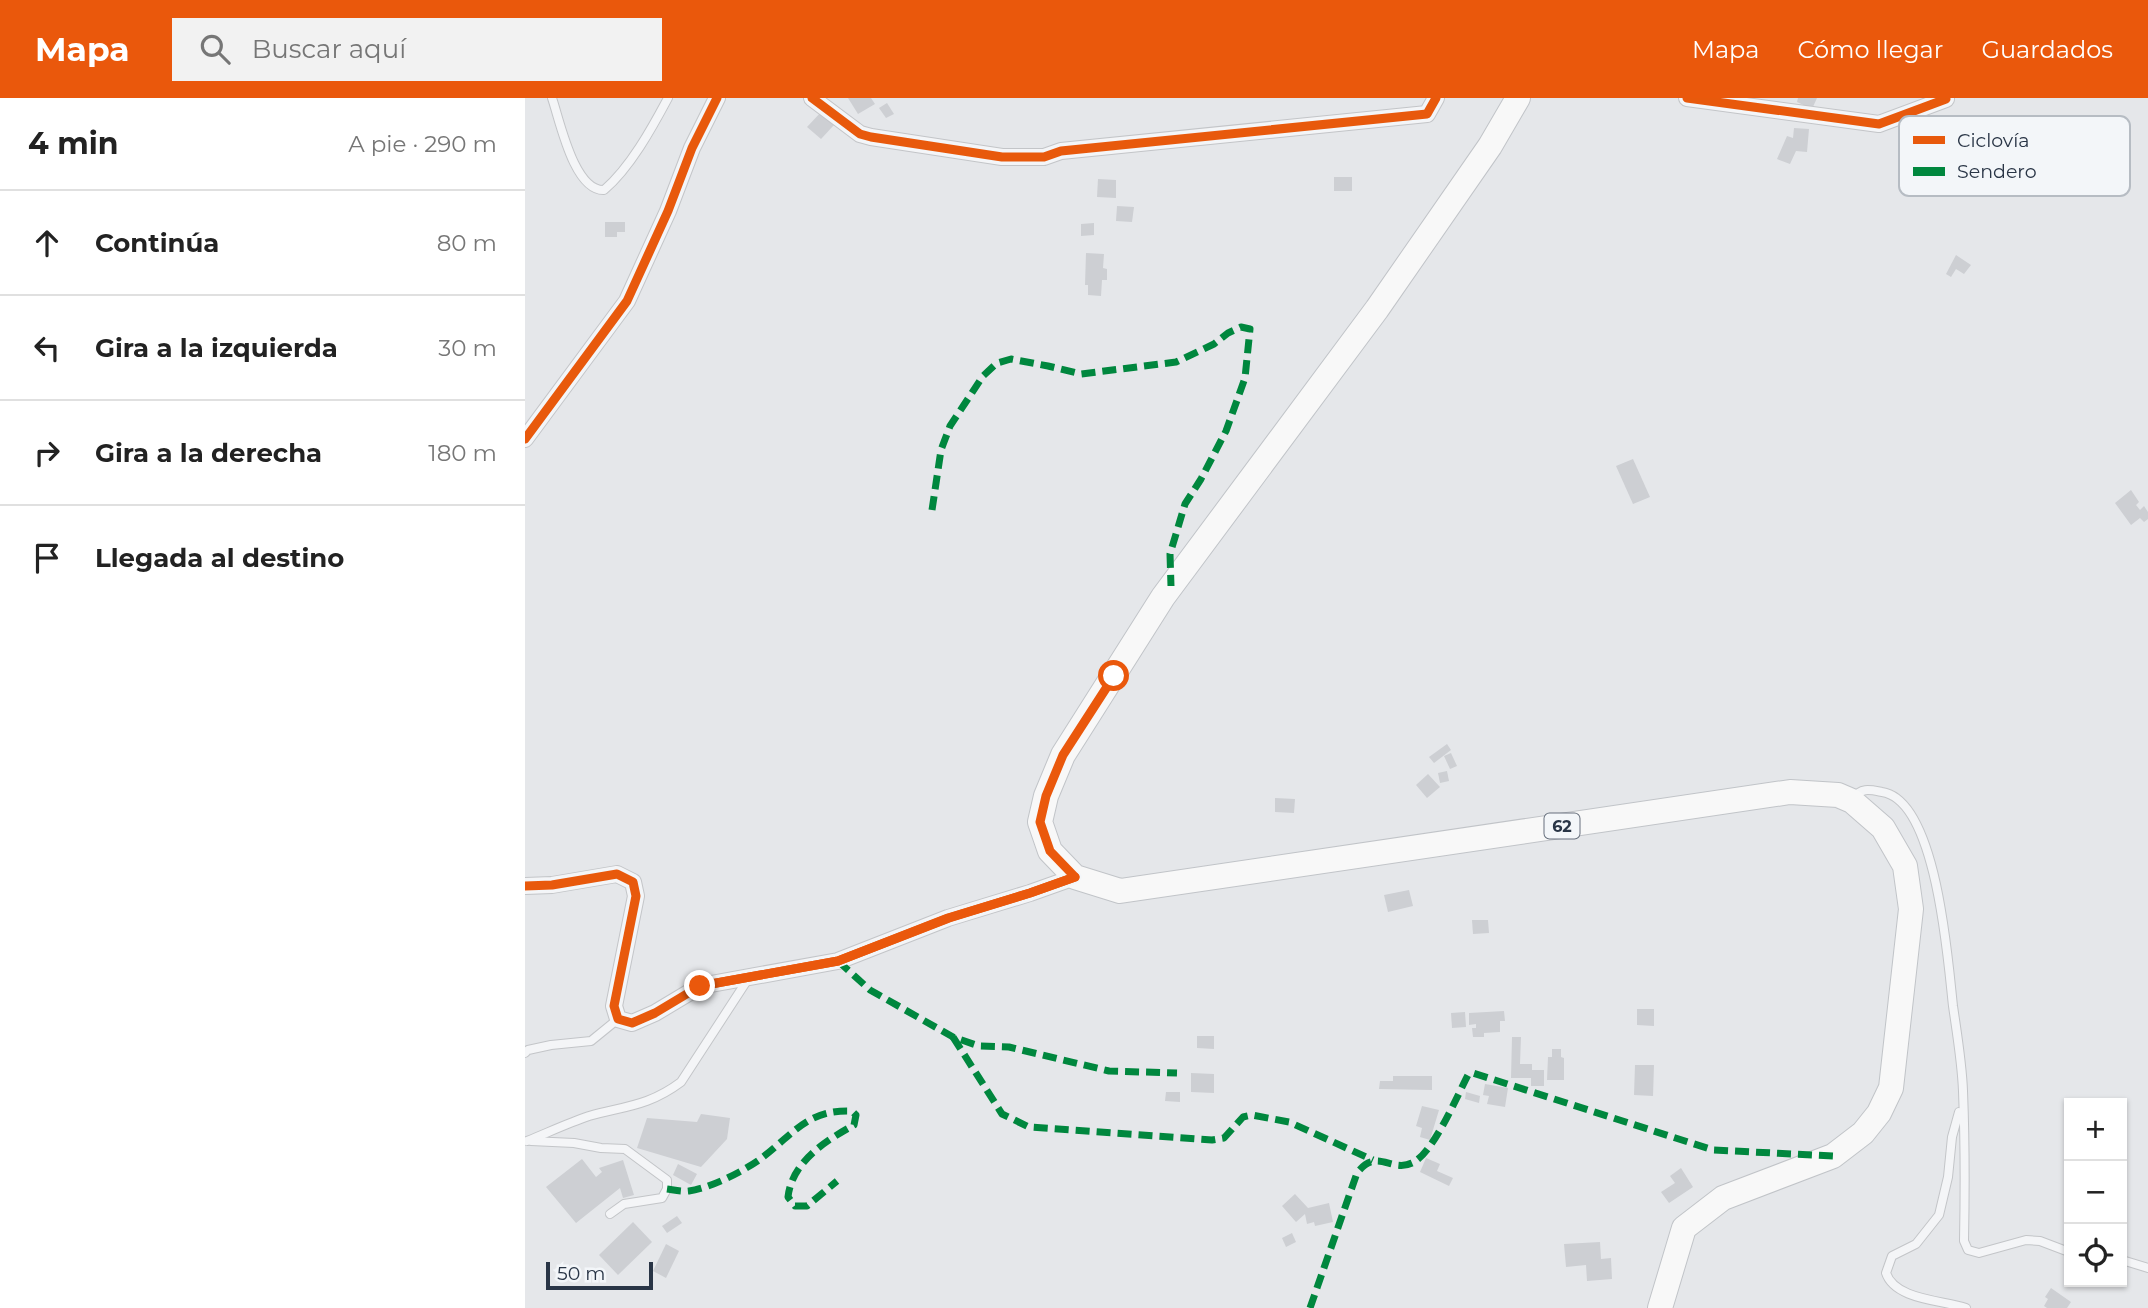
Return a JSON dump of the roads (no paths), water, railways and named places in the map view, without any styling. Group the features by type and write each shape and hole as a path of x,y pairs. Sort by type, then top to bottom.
{"main road":[{"name":"62","path":"1518,98 1490,146 1377,309 1163,597 1063,755 1046,796 1040,822 1050,851 1075,877 1120,891 1790,792 1838,794 1852,801 1883,828 1900,856 1905,866 1910,898 1891,1088 1878,1113 1863,1133 1833,1156 1723,1198 1684,1228 1660,1308"}],"street":[{"path":"525,439 627,301 716,98"},
{"path":"812,98 860,134 871,138 907,141 1002,157 1044,158 1061,151 1427,114 1436,98"},
{"path":"1687,98 1879,124 1899,117"},
{"path":"1900,116 1946,99"},
{"path":"525,886 552,885 617,874 633,883 636,896 614,1006 618,1019 632,1023 655,1013 700,986 838,961 949,918 1075,877"}],"lane":[{"path":"552,98 575,166 590,187 604,190 623,170 668,98"},
{"path":"1852,801 1857,794 1867,789 1889,793 1909,811 1930,856 1942,908 1963,1088 1965,1241 1968,1250 1979,1253 2026,1240 2040,1241 2064,1250"},
{"path":"526,1141 588,1117 634,1106 668,1092 681,1082 748,979"},
{"path":"525,1053 527,1050 551,1045 591,1041 618,1019"},
{"path":"1963,1088 1939,1215 1916,1244 1892,1256 1886,1273 1898,1290 1966,1308"},
{"path":"526,1141 625,1149 667,1180 667,1189 662,1198 624,1204 610,1214"},
{"path":"2127,1262 2148,1268"}]}
